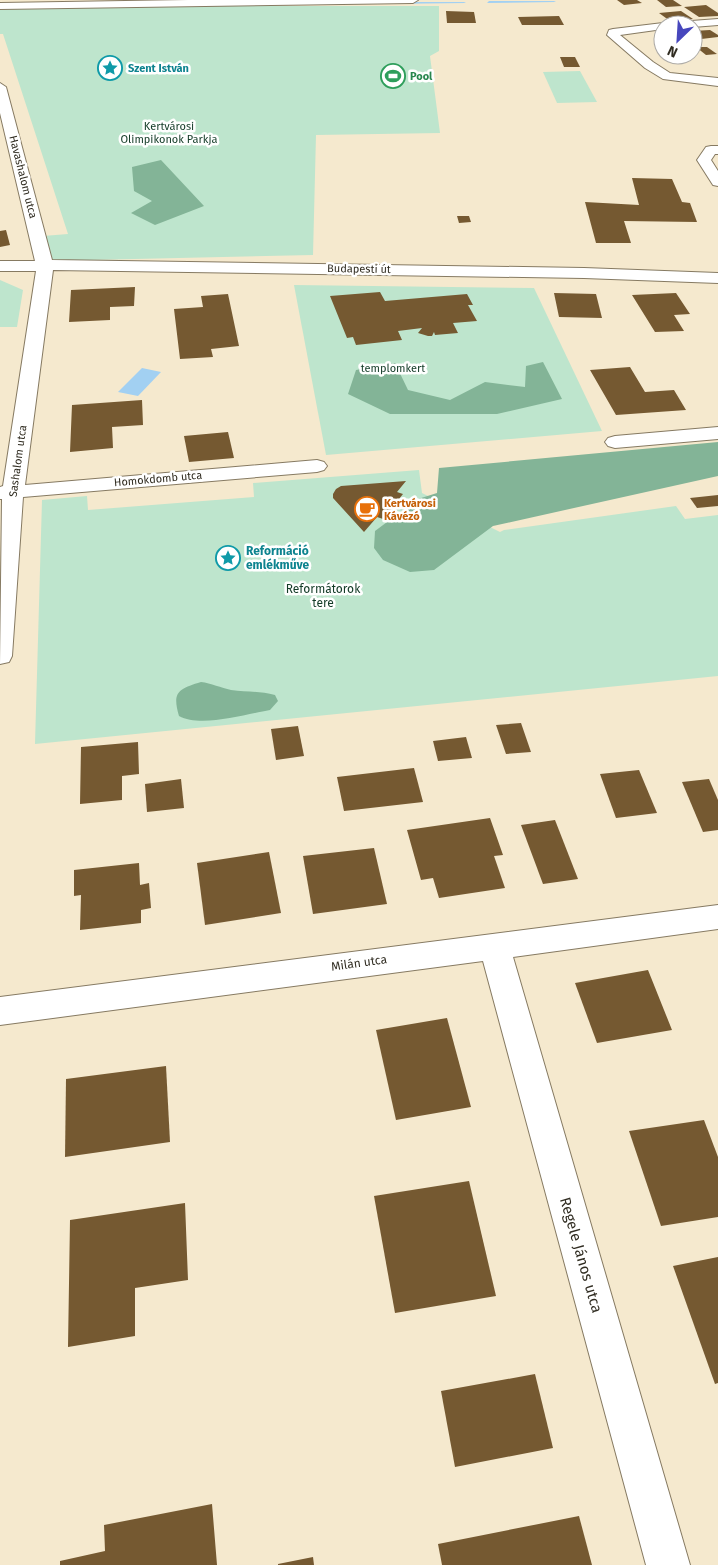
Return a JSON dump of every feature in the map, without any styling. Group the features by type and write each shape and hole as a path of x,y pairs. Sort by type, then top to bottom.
{"street":[{"path":"0,6 413,0"},
{"path":"703,23 718,22"},
{"path":"653,27 625,29 613,32 613,35 649,65 667,76 718,82"},
{"name":"Havashalom utca","path":"1,93 45,266"},
{"path":"718,150 711,150 704,160 718,182"},
{"name":"Budapesti út","path":"0,266 90,265 718,278"},
{"name":"Sashalom utca","path":"0,656 7,492 45,266"},
{"path":"615,442 718,433"},
{"name":"Homokdomb utca","path":"7,492 317,466"},
{"name":"Milán utca","path":"0,1011 718,917"},
{"name":"Regele János utca","path":"494,945 668,1565"}],"green space":[{"name":"Kertvárosi Olimpikonok Parkja","path":"214,6 439,6 439,51 430,56 440,133 316,135 313,255 46,261 43,236 68,234 3,34 0,34 0,9"},
{"path":"580,71 597,102 557,103 543,72"},
{"path":"161,160 204,206 155,225 131,213 152,201 134,191 132,167"},
{"path":"0,280 23,290 17,327 0,327"},
{"name":"templomkert","path":"294,285 534,288 602,431 326,455"},
{"path":"543,362 562,399 497,414 390,414 348,394 356,370 395,363 408,390 450,400 485,382 525,387 526,366"},
{"path":"718,442 718,476 493,526 434,570 410,572 383,560 374,548 375,531 418,499 437,493 439,468"},
{"name":"Reformátorok tere","path":"419,470 422,493 500,532 676,506 685,519 718,515 718,676 35,744 42,500 87,496 88,510 254,497 253,483"},
{"path":"201,682 231,690 275,695 278,701 270,710 224,719 199,721 179,716 176,702 179,693 187,687"}],"water":[{"path":"142,368 161,372 138,396 118,392"}],"building":[{"path":"617,0 637,0 642,3 624,5"},
{"path":"657,0 673,0 682,6 666,7"},
{"path":"706,5 718,13 718,16 696,15 684,7"},
{"path":"446,11 474,12 476,23 447,23"},
{"path":"681,11 687,15 662,15 659,13"},
{"path":"559,16 564,25 522,25 518,17"},
{"path":"703,30 710,30 718,35 718,37 703,39"},
{"path":"703,47 707,47 717,54 706,55 703,53"},
{"path":"560,57 575,57 580,67 564,67"},
{"path":"632,178 672,179 682,202 690,203 697,222 624,221 631,243 596,243 585,202 639,205"},
{"path":"457,216 469,216 471,222 459,223"},
{"path":"6,230 10,245 0,247 0,231"},
{"path":"135,287 134,306 110,307 110,320 69,322 71,290"},
{"path":"380,292 385,301 467,294 473,305 468,305 477,321 453,323 458,333 435,335 434,332 432,336 428,336 418,333 422,328 398,331 402,340 356,345 353,337 347,338 330,296"},
{"path":"554,293 596,294 602,318 559,317"},
{"path":"676,293 690,314 674,315 684,331 655,332 632,295"},
{"path":"228,294 239,346 211,349 213,357 180,359 174,309 203,307 201,296"},
{"path":"630,367 645,392 674,390 686,410 616,415 590,370"},
{"path":"142,400 143,425 112,427 113,448 70,452 72,405"},
{"path":"228,432 234,458 189,462 184,436"},
{"name":"Kertvárosi Kávézó","path":"406,481 397,492 403,494 383,519 377,517 364,532 333,498 336,489 341,486"},
{"path":"718,495 718,506 697,508 690,498"},
{"path":"521,723 531,752 506,754 496,725"},
{"path":"298,726 304,756 276,760 271,729"},
{"path":"466,737 472,758 438,761 433,741"},
{"path":"138,742 139,774 122,776 122,800 80,804 81,747"},
{"path":"414,768 423,802 344,811 337,777"},
{"path":"639,770 657,813 616,818 600,774"},
{"path":"181,779 184,808 147,812 145,784"},
{"path":"709,779 718,800 718,830 703,832 682,782"},
{"path":"490,818 503,855 494,856 505,888 439,898 433,878 421,880 407,830"},
{"path":"555,820 578,879 543,884 521,825"},
{"path":"374,848 387,904 313,914 303,856"},
{"path":"269,852 281,913 205,925 197,863"},
{"path":"139,863 140,885 149,883 151,908 141,910 141,923 80,930 81,895 74,896 74,870"},
{"path":"648,970 672,1030 597,1043 575,983"},
{"path":"447,1018 471,1107 396,1120 376,1030"},
{"path":"166,1066 170,1142 65,1157 66,1079"},
{"path":"704,1120 718,1157 718,1217 661,1226 629,1131"},
{"path":"469,1181 496,1296 395,1313 374,1196"},
{"path":"185,1203 188,1280 135,1288 135,1336 68,1347 70,1220"},
{"path":"718,1257 718,1383 715,1384 673,1266"},
{"path":"535,1374 553,1448 455,1467 441,1391"},
{"path":"212,1504 217,1565 60,1565 60,1561 105,1551 104,1525"},
{"path":"579,1516 592,1565 442,1565 438,1544"},
{"path":"313,1557 314,1565 278,1565 278,1564"}],"waterway":[{"path":"489,2 554,2"},
{"path":"386,3 464,3"}],"place":[{"name":"Szent István","path":"110,68"},
{"name":"Pool","path":"393,76"},
{"name":"Kertvárosi Kávézó","path":"367,509"},
{"name":"Reformáció emlékműve","path":"228,558"}]}
